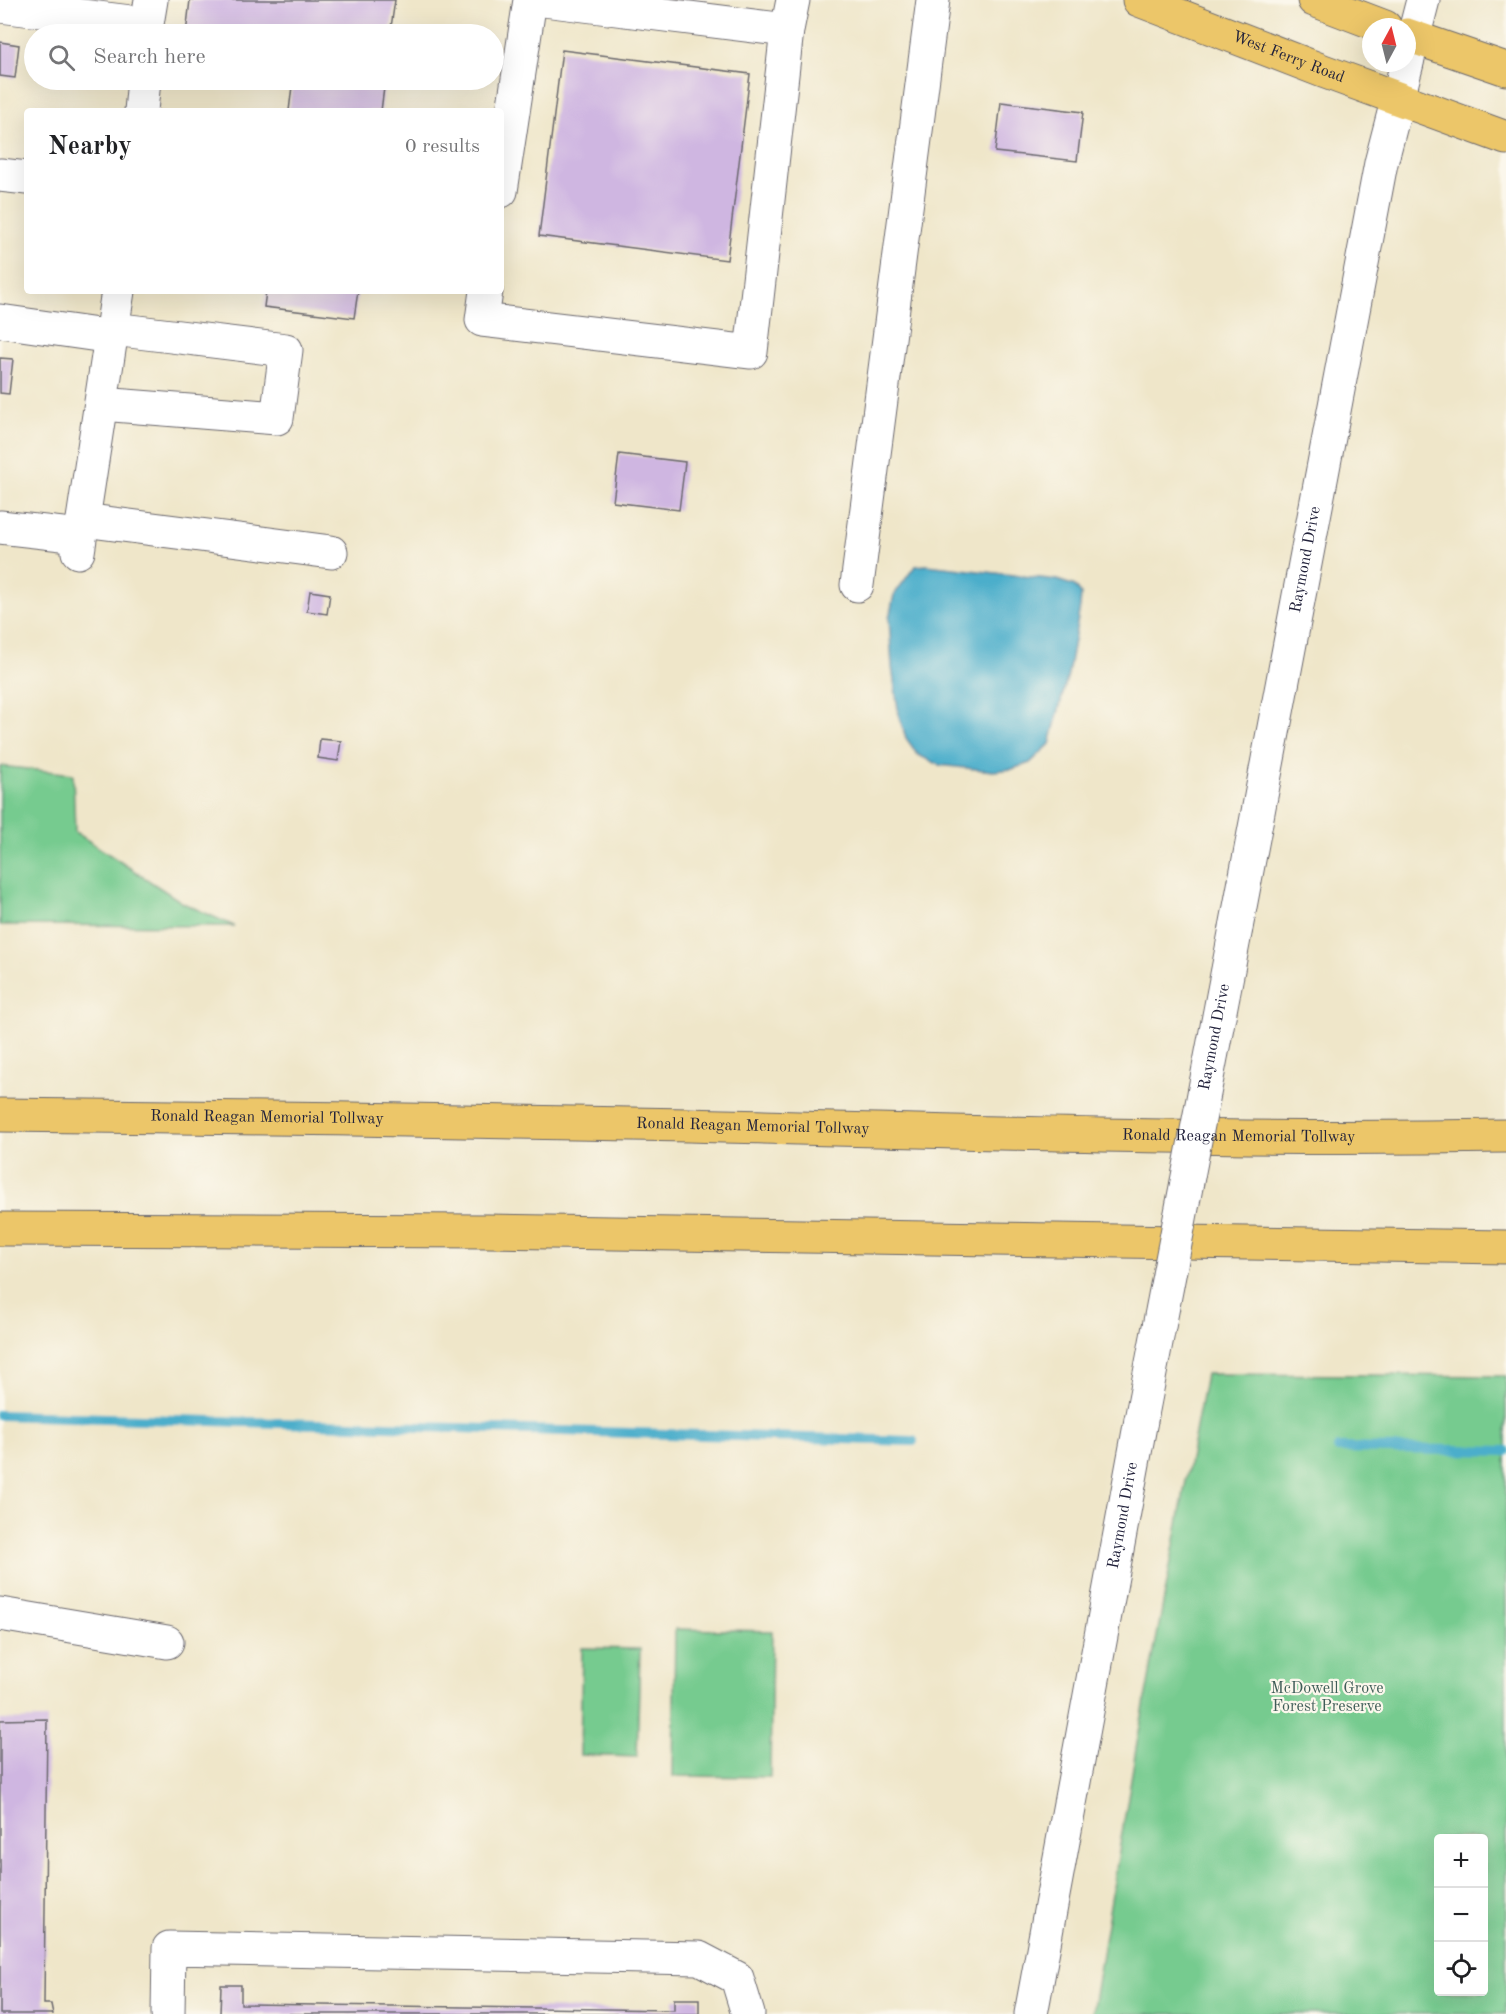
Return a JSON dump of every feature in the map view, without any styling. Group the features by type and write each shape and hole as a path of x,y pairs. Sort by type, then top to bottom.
{"main road":[{"name":"West Ferry Road","path":"1139,0 1506,138"},
{"path":"1314,0 1362,24"},
{"path":"1416,48 1506,69"},
{"name":"Ronald Reagan Memorial Tollway","path":"0,1115 386,1118 1062,1134 1379,1138 1506,1136"},
{"path":"0,1229 488,1231 1506,1247"}],"street":[{"path":"504,171 530,0"},
{"path":"486,294 482,320 752,352 790,15 544,0"},
{"path":"856,585 933,0"},
{"name":"Raymond Drive","path":"1415,18 1423,0"},
{"path":"0,6 148,20"},
{"name":"Raymond Drive","path":"1031,2014 1141,1420 1381,163 1398,99 1401,72"},
{"path":"141,108 143,90"},
{"path":"0,175 24,178"},
{"path":"80,536 118,294"},
{"path":"0,321 286,350 277,418 100,404"},
{"path":"0,527 80,536 331,552"},
{"path":"0,1614 167,1642"},
{"path":"168,2014 169,1948 699,1958 737,1978 748,2014"}],"green space":[{"path":"0,766 73,774 75,832 183,903 234,926 0,925"},
{"name":"McDowell Grove Forest Preserve","path":"1206,1374 1506,1376 1506,2014 1092,2014 1137,1743"},
{"path":"675,1629 772,1631 770,1777 673,1776"},
{"path":"582,1648 640,1649 637,1757 580,1755"}],"water":[{"path":"927,565 1057,580 1075,586 1081,594 1068,674 1050,744 1030,763 1012,769 993,771 939,765 918,755 906,738 899,716 892,667 889,618 894,595 915,566"}],"building":[{"path":"190,0 395,0 391,24 187,24"},
{"path":"0,42 19,45 15,78 0,76"},
{"path":"562,50 750,74 727,260 539,236"},
{"path":"292,90 384,90 381,108 289,108"},
{"path":"1001,102 1083,112 1077,161 995,152"},
{"path":"266,294 358,294 354,318 264,307"},
{"path":"0,358 13,359 9,394 0,393"},
{"path":"619,454 685,462 679,510 613,502"},
{"path":"310,591 330,594 327,614 307,611"},
{"path":"320,739 341,741 338,761 318,758"},
{"path":"47,1719 44,2004 51,2004 53,2014 0,2014 0,1720"},
{"path":"221,1985 241,1985 241,2004 674,2010 674,1999 699,1999 699,2014 220,2014"}],"waterway":[{"path":"0,1415 913,1441"},
{"path":"1338,1448 1506,1451"}]}
